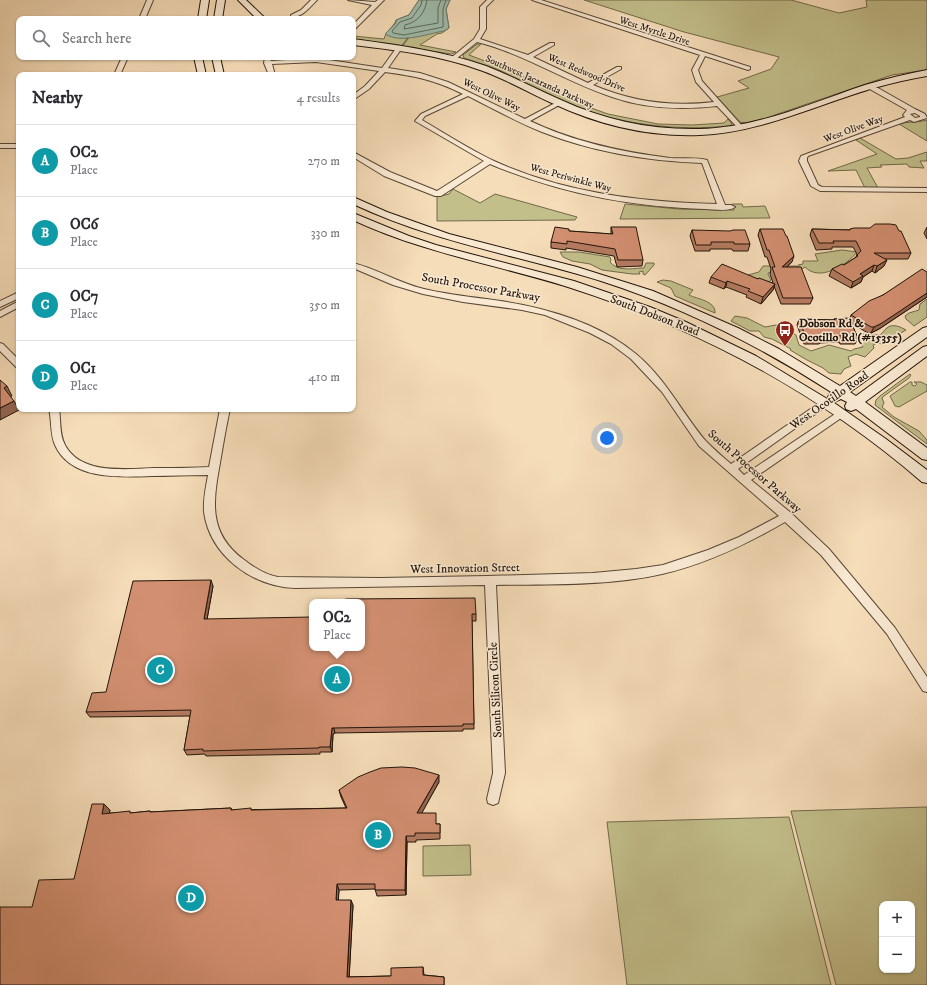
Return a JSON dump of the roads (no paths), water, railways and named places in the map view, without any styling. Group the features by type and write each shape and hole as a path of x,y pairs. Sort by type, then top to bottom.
{"main road":[{"path":"202,16 205,0"},
{"path":"218,16 221,0"},
{"path":"242,0 258,16"},
{"name":"Southwest Jacaranda Parkway","path":"356,42 399,48 454,58 491,71 560,103 602,119 656,130 701,132 741,128 779,118 890,80 927,73"},
{"path":"199,60 201,72"},
{"path":"217,60 219,72"},
{"name":"South Dobson Road","path":"356,201 403,223 447,238 574,270 642,292 698,314 752,340 799,366 857,402 927,455"},
{"name":"South Dobson Road","path":"356,217 397,235 432,247 493,265 597,292 645,309 709,337 754,359 825,403 927,478"},
{"path":"543,277 589,283 628,294 637,294 642,292"},
{"name":"West Ocotillo Road","path":"825,403 927,331"},
{"name":"West Ocotillo Road","path":"841,414 927,350"}],"street":[{"path":"143,16 150,0"},
{"path":"293,16 302,11 314,0"},
{"path":"351,0 375,4"},
{"path":"356,26 375,4 381,0"},
{"path":"454,58 476,40 483,29 483,6 490,0"},
{"name":"West Myrtle Drive","path":"535,0 556,10 736,63 748,68"},
{"name":"West Redwood Drive","path":"476,40 529,57 588,85 614,95 642,102 678,106 718,104"},
{"path":"529,57 552,44"},
{"path":"356,96 366,89 385,70 399,48"},
{"path":"703,54 695,70 699,82 741,128"},
{"path":"118,72 124,60"},
{"path":"267,60 271,72"},
{"name":"West Olive Way","path":"267,60 316,60 420,75 446,83 543,130 580,143 624,153 672,160 705,161 722,207"},
{"path":"588,85 619,68"},
{"path":"869,87 870,91 909,114"},
{"name":"West Periwinkle Way","path":"469,93 423,115 418,121 490,161 547,183 606,197 663,205 732,208"},
{"path":"526,121 560,103"},
{"name":"West Olive Way","path":"924,112 924,117 922,119 909,114 803,157 803,161 815,186 820,189 927,190"},
{"path":"0,146 16,146"},
{"path":"356,156 387,174 438,194 490,161"},
{"name":"South Processor Parkway","path":"356,266 377,276 417,289 463,299 522,307 547,313 593,331 614,342 634,357 670,396 702,444 787,516 825,552 891,631 927,687"},
{"path":"0,304 16,296"},
{"path":"0,314 16,306"},
{"path":"0,346 16,362"},
{"name":"West Ocotillo Road","path":"731,469 825,403"},
{"path":"54,412 59,443 64,452 73,460 85,467 97,471 112,472 214,472"},
{"name":"West Innovation Street","path":"224,412 209,496 208,509 211,523 216,535 230,556 242,565 275,581 290,583 490,581 602,576 661,569 715,553 744,540 787,516"},
{"name":"West Ocotillo Road","path":"744,480 841,414"},
{"name":"South Silicon Circle","path":"490,581 499,773 493,799"}],"water":[{"path":"419,0 450,0 446,9 449,28 444,31 406,38 391,37 385,34 396,23 396,20 409,15"}],"waterway":[{"path":"402,46 408,38"}],"place":[{"name":"Dobson Rd & Ocotillo Rd (#15355)","path":"785,347"},
{"name":"OC7","path":"160,670"},
{"name":"OC2","path":"337,679"},
{"name":"OC6","path":"378,835"},
{"name":"OC1","path":"191,898"}]}
